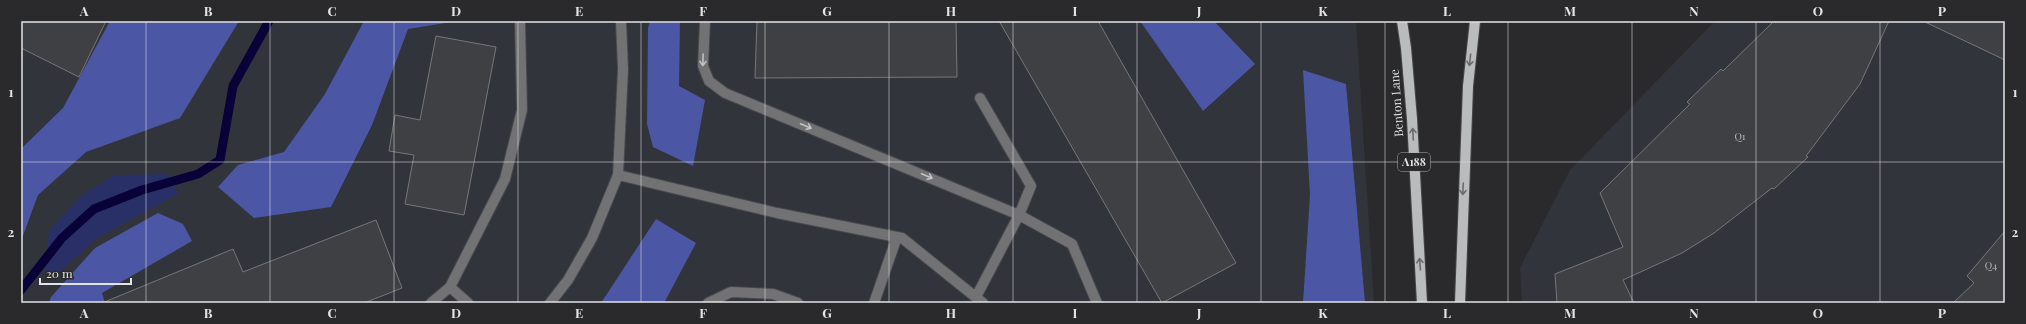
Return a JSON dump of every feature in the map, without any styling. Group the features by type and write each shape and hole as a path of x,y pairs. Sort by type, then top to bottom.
{"main road":[{"name":"Benton Lane","path":"1402,21 1406,48 1412,119 1422,303"},
{"path":"1460,303 1468,86 1475,21"}],"street":[{"path":"550,303 568,280 592,238 618,175 623,69 621,21"},
{"path":"705,21 703,66 709,81 725,92 1019,215 1072,244 1097,303"},
{"path":"431,303 450,287 505,179 522,110 520,23"},
{"path":"618,175 777,213 902,238 980,300 1031,186 980,98"},
{"path":"874,303 897,237"},
{"path":"450,287 468,303"},
{"path":"708,303 731,292 773,294 798,303"}],"shaded area":[{"path":"21,21 1356,21 1374,303 21,303"},
{"path":"110,21 239,21 180,118 86,152 38,195 21,241 21,149 63,108"},
{"path":"364,21 458,21 408,29 372,125 331,207 254,218 218,187 238,165 284,152 325,94"},
{"path":"650,21 680,21 679,86 705,100 693,166 653,147 647,124 648,28"},
{"path":"1140,21 1214,21 1255,64 1203,111"},
{"path":"1715,21 2005,21 2005,303 1522,303 1520,268 1570,170"},
{"path":"1303,70 1346,84 1365,303 1303,303 1310,195"},
{"path":"168,174 178,194 95,239 61,271 45,279 49,231 81,196 115,175"},
{"path":"158,213 183,224 192,241 102,293 105,303 49,303 51,297 95,248"},
{"path":"656,219 696,243 664,303 601,303"}],"building":[{"path":"21,21 106,21 79,77 21,48"},
{"path":"757,21 956,21 957,77 755,78"},
{"path":"999,21 1098,21 1236,263 1162,303"},
{"path":"1774,21 1889,21 1860,84 1806,156 1808,157 1774,189 1772,188 1714,233 1682,253 1623,280 1634,303 1557,303 1555,274 1623,247 1600,193 1690,104 1687,102 1721,69 1723,71"},
{"path":"1923,21 2005,21 2005,60"},
{"path":"436,36 496,47 464,215 405,204 414,155 389,151 395,115 420,120"},
{"path":"376,220 402,288 364,303 102,303 233,249 243,272"},
{"path":"2005,231 2005,303 1953,303 1974,283 1967,276"}],"waterway":[{"path":"21,290 62,238 94,209 142,190 198,174 220,160 233,86 269,21"}]}
